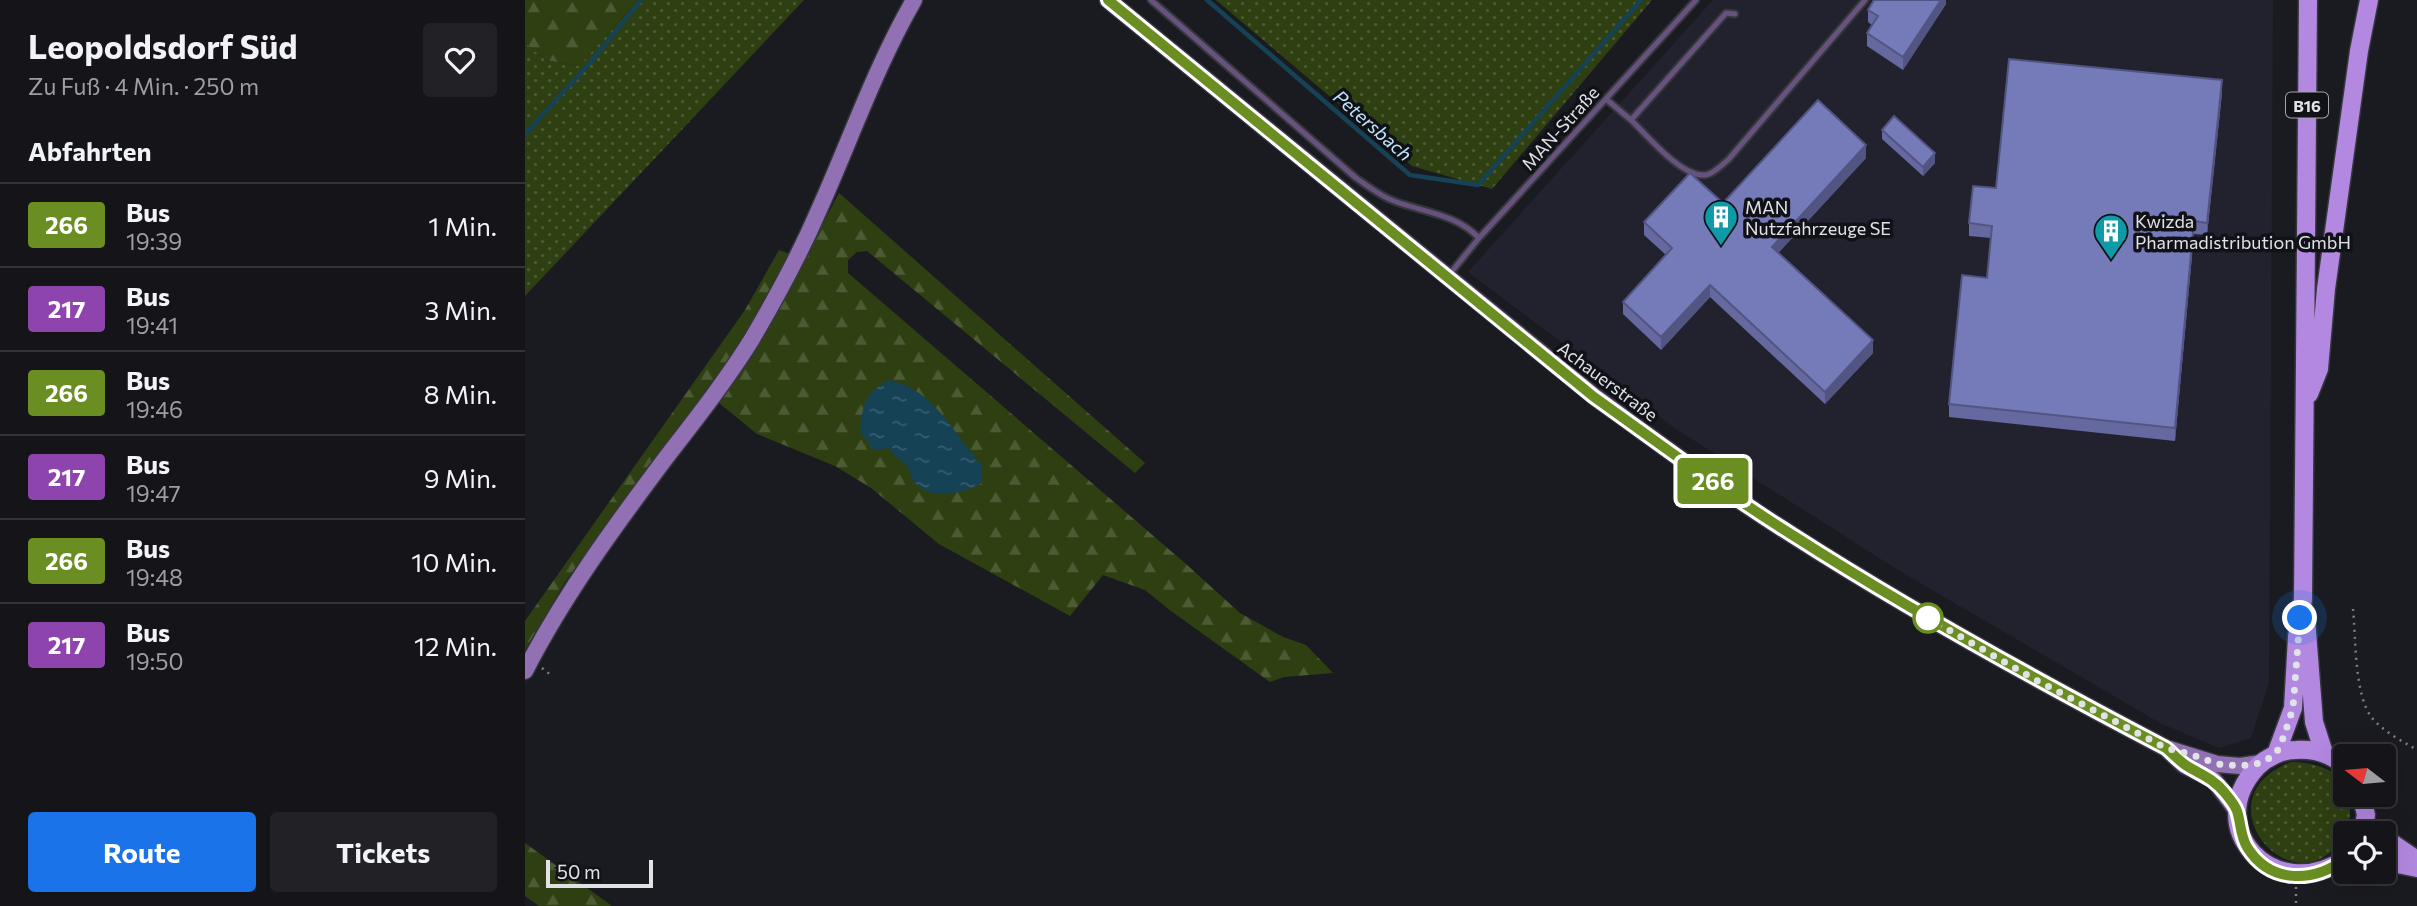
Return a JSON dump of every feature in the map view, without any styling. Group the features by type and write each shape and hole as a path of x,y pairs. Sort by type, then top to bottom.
{"main road":[{"name":"B16","path":"2237,811 2240,793 2249,776 2269,759 2293,708 2297,637 2303,599 2308,0"},
{"path":"2305,403 2319,369 2326,289 2359,51 2369,0"},
{"name":"B16","path":"2303,599 2309,634 2314,722 2324,753"},
{"path":"2269,759 2292,750 2324,753 2333,759"},
{"path":"2237,811 2239,830 2247,848 2260,862 2277,872 2295,877 2322,873 2333,866"},
{"path":"2396,845 2417,860"},
{"path":"2396,864 2417,868"}],"street":[{"path":"525,671 585,569 716,392 769,310 818,214 873,81 914,0"},
{"name":"Achauerstraße","path":"1108,0 1594,397 1792,535 2036,680 2166,748"},
{"path":"2166,748 2217,764 2240,766 2269,759"},
{"path":"2166,748 2184,765 2214,780 2237,811"}],"lane":[{"path":"1151,0 1356,178 1391,201 1442,215 1469,227 1479,238"},
{"name":"MAN-Straße","path":"1447,278 1479,238 1696,0"},
{"path":"1606,99 1682,169 1704,175 1728,160 1865,0"},
{"path":"1631,120 1725,13 1735,14"}],"path":[{"path":"2353,609 2359,678 2368,712 2388,731 2417,750"},
{"path":"2295,877 2297,906"}],"shaded area":[{"path":"1713,0 2273,0 2269,683 2251,738 2219,748 2160,723 1903,573 1676,429 1468,272"}],"green space":[{"path":"525,0 638,0 579,66 546,60 525,43"},
{"path":"638,0 804,0 525,296 525,43 546,60 579,66"},
{"path":"1216,0 1652,0 1492,189 1412,166"},
{"path":"839,193 1145,463 1135,473 867,251 857,252 848,260 848,273 1240,613 1283,637 1306,645 1333,673 1284,677 1270,682 1145,590 1103,575 1070,616 939,544 871,488 835,466 757,434 719,403 768,327"},
{"path":"779,250 790,254 758,315 729,359 565,582 525,650 525,621 745,310"},
{"path":"2291,762 2308,763 2333,773 2333,807 2350,808 2349,821 2333,821 2333,849 2317,860 2296,862 2276,854 2261,839 2252,819 2253,798 2265,778"},
{"path":"525,843 612,906 539,906 525,896"}],"water":[{"path":"888,380 918,393 941,414 982,465 982,483 948,494 929,492 915,483 908,468 889,448 870,448 869,442 860,432 864,407 873,391"}],"building":[{"path":"1874,0 1941,0 1903,57 1867,33 1878,16 1868,10"},
{"name":"Kwizda Pharmadistribution GmbH","path":"2009,59 2222,80 2207,223 2194,221 2175,428 1949,404 1962,275 1987,278 1992,226 1969,223 1973,186 1996,188"},
{"name":"MAN Nutzfahrzeuge SE","path":"1818,100 1866,145 1772,247 1873,340 1825,392 1710,285 1661,337 1623,302 1672,248 1644,222 1690,173 1723,203"},
{"path":"1894,116 1935,153 1923,167 1882,130"}],"waterway":[{"name":"Petersbach","path":"525,134 589,64 641,0"},
{"name":"Petersbach","path":"1207,0 1410,175 1478,185 1641,0"}],"bus line":[{"name":"266","path":"1108,0 1594,397 1663,447 1792,535 1899,601 2036,680 2166,748 2184,765 2214,780 2237,811 2239,830 2247,848 2260,862 2277,872 2295,877 2314,876 2333,868"}],"place":[{"name":"MAN Nutzfahrzeuge SE","path":"1721,247"},
{"name":"Kwizda Pharmadistribution GmbH","path":"2111,261"}],"route":[{"path":"1928,618 2036,680 2166,748 2217,764 2240,766 2261,763 2276,754 2284,736 2293,708 2300,618"}]}
